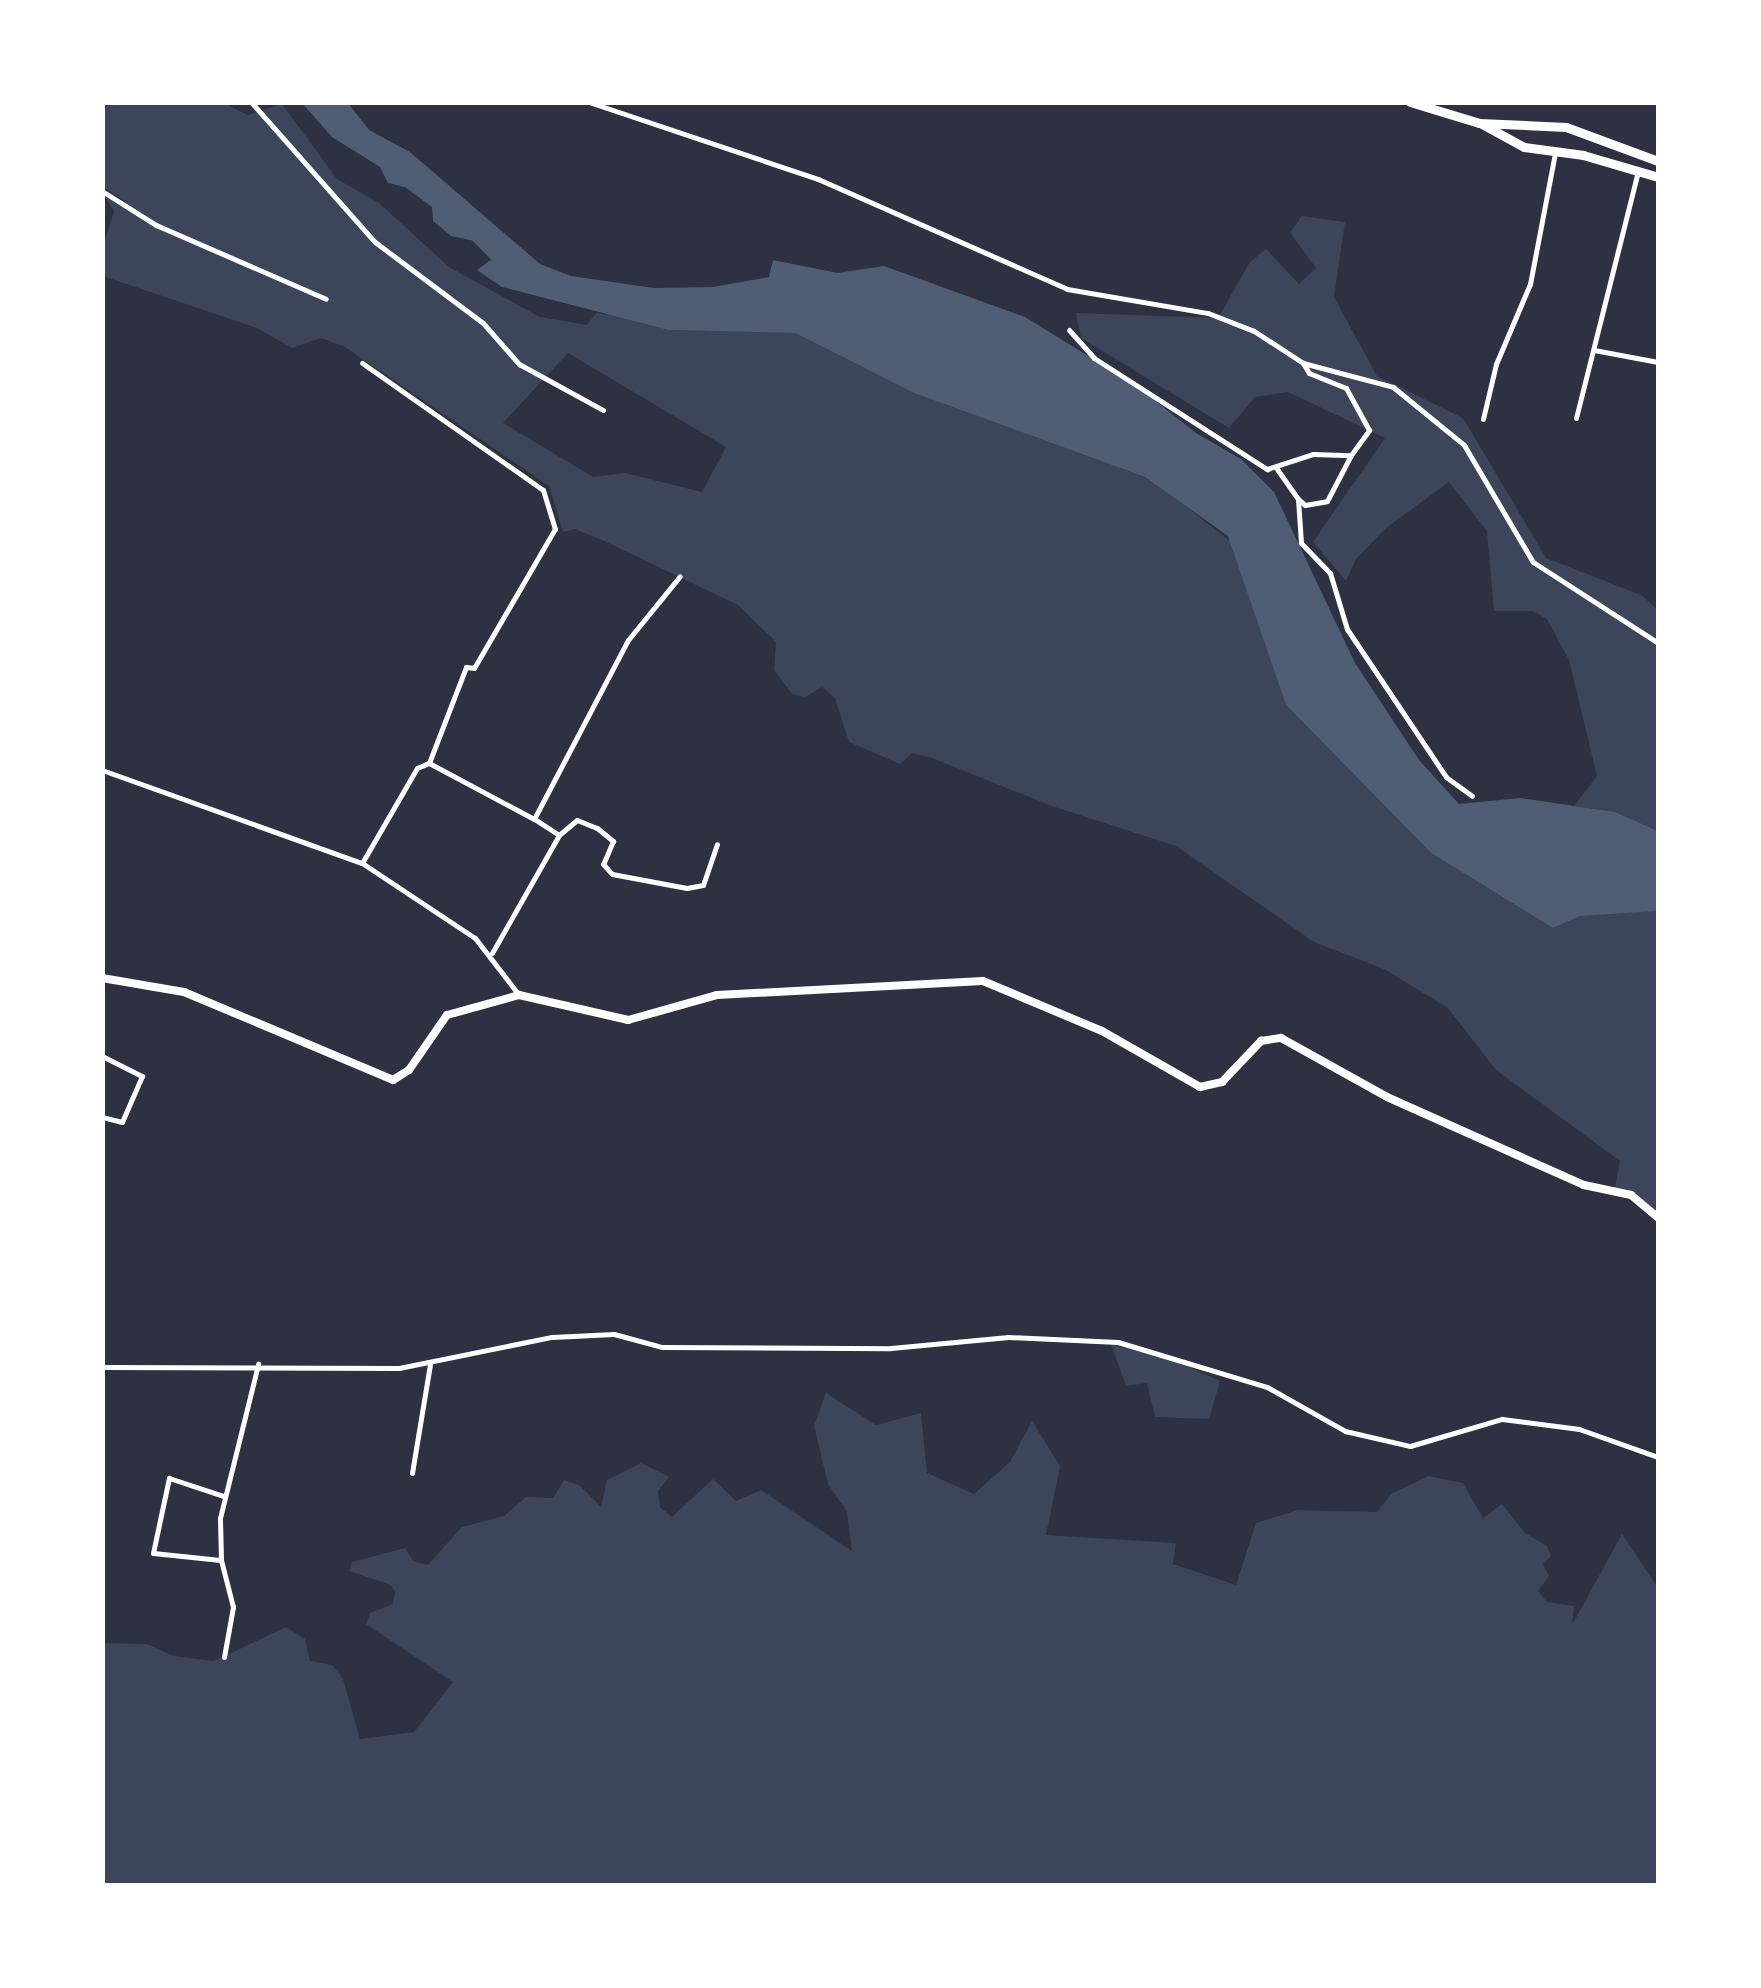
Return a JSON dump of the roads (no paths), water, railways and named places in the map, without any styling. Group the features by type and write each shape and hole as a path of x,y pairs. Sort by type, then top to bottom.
{"highway":[{"path":"1410,102 1480,123 1566,127 1658,161"},
{"path":"1480,123 1514,144 1658,177"}],"main road":[{"path":"102,978 184,992 294,1044 394,1080 409,1070 447,1015 519,994 628,1020 733,993 984,982 1102,1031 1208,1087 1230,1076 1262,1041 1281,1038 1387,1097 1584,1185 1631,1195 1658,1218"}],"street":[{"path":"234,102 254,103 376,242 483,323 519,364 602,410"},
{"path":"590,102 818,179 1067,289 1208,313 1254,331 1303,362 1364,376 1424,408 1464,445 1533,562 1658,643"},
{"path":"1483,420 1496,364 1530,284 1554,153"},
{"path":"1576,418 1638,171"},
{"path":"102,191 156,226 326,299"},
{"path":"1069,330 1094,358 1250,460 1277,469 1305,504 1327,501 1369,430 1346,388 1308,373 1303,362"},
{"path":"1594,350 1658,362"},
{"path":"362,363 544,490 555,529 474,668 466,667 429,763 416,768 362,863"},
{"path":"1277,469 1313,454 1351,455"},
{"path":"1298,499 1301,543 1330,573 1347,629 1446,777 1472,796"},
{"path":"534,819 628,640 680,576"},
{"path":"429,763 559,835"},
{"path":"102,770 362,863 429,902 492,953 519,994"},
{"path":"492,953 559,835 576,820 597,828 613,841 604,864 612,874 638,884 687,888 704,885 717,844"},
{"path":"102,1056 142,1076 122,1122 102,1117"},
{"path":"102,1367 430,1364 552,1338 614,1334 662,1347 890,1348 1008,1336 1118,1342 1267,1387 1345,1431 1410,1446 1502,1419 1578,1429 1658,1457"},
{"path":"224,1657 232,1607 221,1560 223,1496 258,1364"},
{"path":"412,1473 430,1364"},
{"path":"221,1560 152,1553 170,1478 223,1496"}],"waterway":[{"path":"469,224 510,266"}]}
